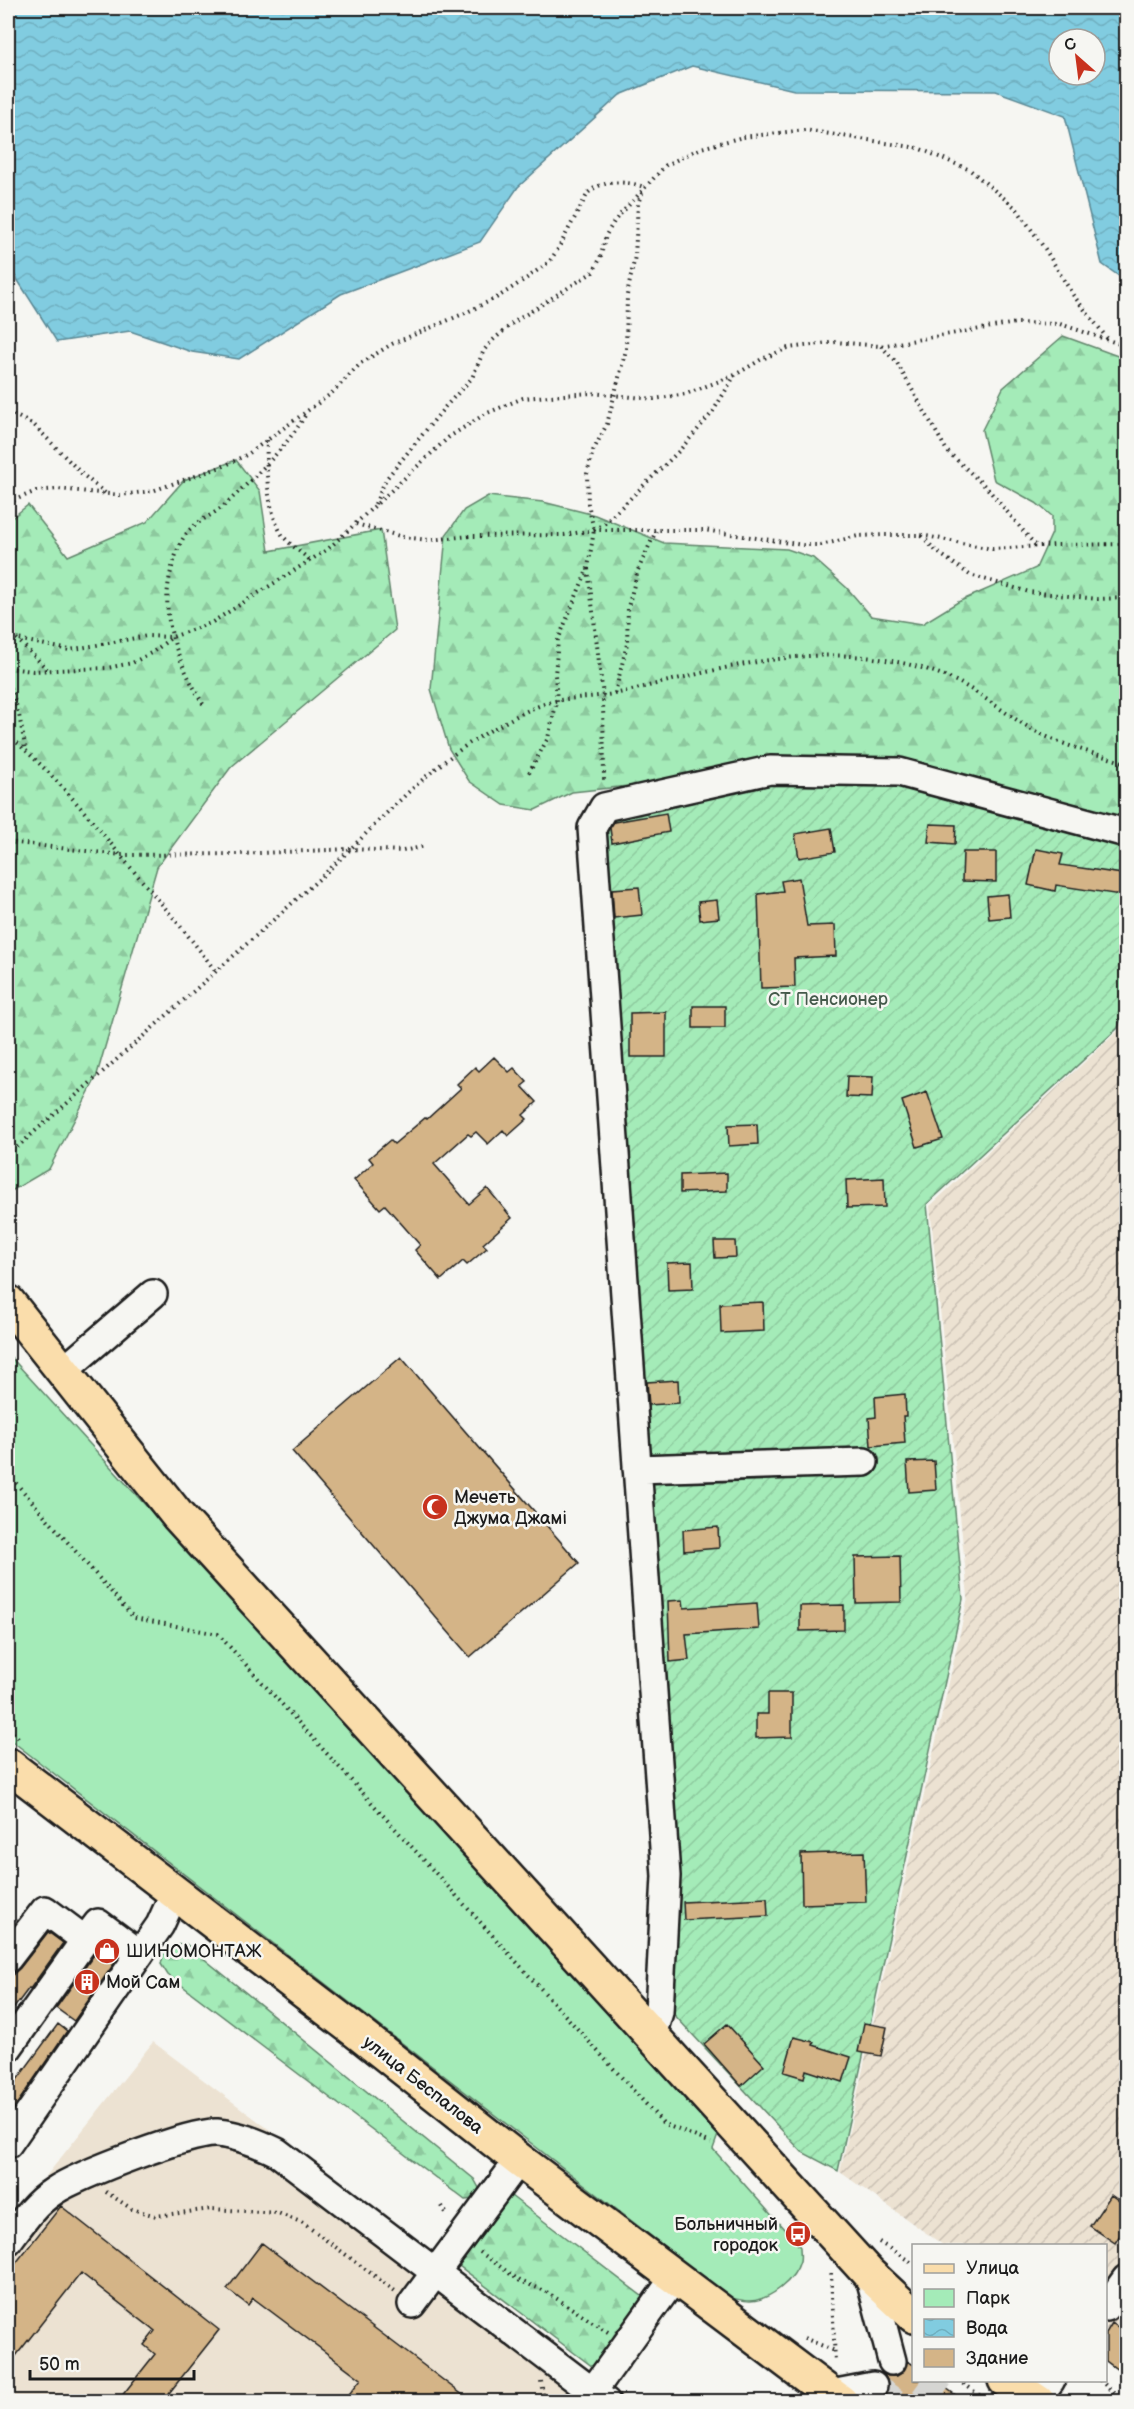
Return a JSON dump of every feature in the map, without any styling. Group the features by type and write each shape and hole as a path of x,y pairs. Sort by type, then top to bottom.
{"main road":[{"path":"8,1302 186,1525 869,2274 912,2314"},
{"path":"8,1324 114,1437"},
{"name":"улица Беспалова","path":"8,1765 357,2032 519,2160 836,2398"},
{"path":"1010,2382 1042,2394"}],"lane":[{"path":"652,2035 659,2012 666,1876 592,828 604,807 770,770 899,772 1126,833"},
{"path":"62,1372 153,1294"},
{"path":"637,1469 864,1462"},
{"path":"8,2144 160,1925 174,1894"},
{"path":"8,1958 45,1910 85,1940"},
{"path":"8,2048 98,1923 140,1954"},
{"path":"8,2241 35,2205 55,2190 82,2177 182,2139 215,2133 253,2140 278,2152 436,2272 594,2398 626,2344 675,2277"},
{"path":"412,2304 519,2160"},
{"path":"869,2274 892,2361"},
{"path":"1107,2306 1126,2279"},
{"path":"836,2398 873,2386"}],"path":[{"path":"374,507 386,479 472,378 484,350 514,322 593,272 600,259 606,235 615,220 644,187 666,165 701,148 743,137 805,130 918,148 970,170 1017,209 1073,295 1107,338"},
{"path":"8,503 36,491 58,489 120,495 152,491 224,466 248,454 332,393 361,363 392,344 498,297 535,273 549,262 588,193 594,188 601,184 618,183 633,183 644,187"},
{"path":"530,773 548,738 557,700 555,675 558,640 588,568 594,530 588,504 587,474 593,451 607,424 626,350 627,295 635,256 639,203 644,187"},
{"path":"8,668 48,670 107,668 132,663 153,652 172,637 211,622 311,561 356,524 449,437 485,414 523,398 591,393 654,399 686,394 735,375 762,359 788,348 836,342 880,346 1016,323 1060,324 1126,346"},
{"path":"880,346 897,363 947,451 987,488 1037,547"},
{"path":"594,530 605,523 679,452 712,413 735,375"},
{"path":"203,704 182,668 172,637 166,604 167,579 187,532 222,507 266,465 295,433 307,411"},
{"path":"8,412 34,425 82,474 107,494"},
{"path":"267,439 268,491 283,536 311,561"},
{"path":"356,524 403,537 429,540 470,536 564,535 594,530 704,530 803,545 821,545 858,536 921,536 992,549 1126,544"},
{"path":"615,693 627,644 628,607 638,570 656,531"},
{"path":"921,536 936,551 970,575 1029,592 1126,598"},
{"path":"588,568 603,696 604,807"},
{"path":"8,630 48,670"},
{"path":"8,637 69,650 147,636 172,637"},
{"path":"8,1155 216,972 351,849 399,798 429,772 489,731 523,713 557,700 603,696 734,664 781,658 847,656 886,660 929,671 964,685 1037,732 1066,745 1126,763"},
{"path":"8,682 18,710 26,750"},
{"path":"8,735 26,750 96,824 182,926 216,972"},
{"path":"8,842 121,855 239,854 351,849 403,851 426,846"},
{"path":"8,1474 134,1618 218,1634 664,2124 718,2145"},
{"path":"82,2177 132,2209 156,2216 211,2209 278,2213 303,2223 412,2304"},
{"path":"461,2238 520,2281 545,2291 626,2344"},
{"path":"874,2240 912,2263"},
{"path":"831,2271 835,2362"},
{"path":"962,2382 988,2402"},
{"path":"1102,2382 1122,2402"}],"shaded area":[{"path":"1126,1009 1126,2377 1107,2363 1107,2244 942,2244 840,2172 968,1597 930,1206 1119,1030"},
{"path":"153,2042 630,2401 8,2401 8,2224"}],"green space":[{"path":"1063,336 1126,359 1126,833 937,768 638,785 572,792 535,810 504,805 469,781 449,749 431,689 446,535 464,510 488,496 543,502 595,515 664,543 787,549 813,558 847,588 871,616 922,624 958,602 1036,568 1052,533 1052,516 1036,503 994,480 982,430 1003,388"},
{"path":"236,460 260,491 269,551 381,530 395,630 231,767 157,867 96,1078 49,1169 8,1193 8,521 28,505 68,556 147,522 184,480"},
{"name":"СТ Пенсионер","path":"890,780 1126,844 1126,999 1118,1028 927,1204 963,1599 838,2171 802,2152 666,2006 597,835 606,819 762,782"},
{"path":"8,1354 718,2135 713,2149 800,2247 797,2268 781,2288 758,2300 731,2298 8,1738"},
{"path":"186,1944 474,2179 479,2188 476,2199 465,2200 168,1975 161,1964 164,1952 175,1945"},
{"path":"511,2196 643,2297 593,2367 459,2266"}],"water":[{"path":"8,8 1126,8 1126,281 1102,264 1065,116 996,91 794,90 692,66 620,95 518,187 480,242 341,294 239,359 192,352 130,331 57,342 8,265"}],"building":[{"path":"666,813 669,832 612,843 610,828 614,822"},
{"path":"930,824 956,825 955,844 928,842"},
{"path":"831,828 835,852 799,858 795,834"},
{"path":"1036,849 1063,854 1060,865 1122,874 1120,895 1056,885 1055,891 1028,885"},
{"path":"963,852 996,852 996,882 962,881"},
{"path":"799,878 807,926 835,925 836,956 794,958 795,987 761,988 758,894 783,891 781,881"},
{"path":"639,887 642,915 614,918 612,889"},
{"path":"1008,894 1010,917 989,919 987,896"},
{"path":"717,900 719,918 700,920 698,902"},
{"path":"693,1006 725,1006 725,1028 693,1028"},
{"path":"666,1012 666,1057 630,1057 630,1013"},
{"path":"494,1057 509,1072 514,1068 527,1082 522,1086 537,1102 523,1115 527,1119 508,1136 503,1130 488,1144 476,1132 471,1136 468,1134 434,1164 469,1204 487,1188 512,1218 483,1244 487,1248 467,1265 463,1261 441,1280 415,1250 420,1245 385,1205 380,1209 354,1180 373,1163 369,1158 390,1140 394,1144 425,1118 427,1119 461,1088 457,1084 475,1067 479,1071"},
{"path":"847,1076 873,1077 872,1098 846,1097"},
{"path":"927,1092 943,1139 917,1147 902,1101"},
{"path":"757,1124 758,1144 729,1146 728,1125"},
{"path":"727,1173 727,1191 680,1193 680,1175"},
{"path":"884,1178 885,1207 847,1208 846,1180"},
{"path":"714,1241 735,1241 736,1257 715,1258"},
{"path":"692,1262 693,1289 668,1290 667,1263"},
{"path":"763,1302 764,1331 721,1333 720,1304"},
{"name":"Мечеть Джума Джамі","path":"401,1357 579,1563 470,1657 292,1451"},
{"path":"678,1380 679,1403 649,1405 647,1382"},
{"path":"905,1394 906,1416 903,1416 905,1443 871,1446 869,1418 876,1417 875,1397"},
{"path":"934,1461 936,1490 909,1492 907,1462"},
{"path":"718,1527 719,1548 684,1551 683,1530"},
{"path":"900,1556 901,1602 856,1603 855,1557"},
{"path":"683,1600 684,1608 757,1603 759,1629 686,1634 689,1660 670,1662 668,1601"},
{"path":"844,1605 844,1630 800,1631 800,1606"},
{"path":"768,1693 792,1693 792,1737 756,1738 756,1714 768,1714"},
{"path":"864,1852 866,1902 802,1904 801,1854"},
{"path":"767,1898 768,1916 684,1920 683,1902"},
{"path":"48,1932 63,1943 8,2016 8,1979 20,1968"},
{"name":"Мой Сам","path":"101,1945 118,1958 74,2021 56,2008"},
{"path":"864,2023 887,2027 881,2056 858,2052"},
{"path":"58,2024 67,2031 8,2117 8,2092"},
{"path":"727,2024 764,2065 741,2086 704,2044"},
{"path":"794,2037 814,2042 813,2045 851,2057 843,2082 806,2070 804,2078 784,2072"},
{"path":"1111,2195 1126,2206 1126,2226 1115,2243 1090,2226"},
{"path":"61,2206 219,2330 162,2402 117,2402 155,2354 144,2345 155,2331 81,2273 8,2366 8,2273"},
{"path":"262,2243 472,2402 343,2402 361,2379 253,2298 248,2305 227,2289"},
{"path":"1112,2323 1126,2333 1126,2376 1107,2362 1107,2331"},
{"path":"907,2361 912,2364 912,2382 938,2382 965,2402 878,2400 888,2391 888,2382 883,2373 888,2376 897,2376 903,2372"}],"tunnel":[{"path":"924,2382 951,2402"},
{"path":"873,2386 895,2402"}],"place":[{"name":"Мечеть Джума Джамі","path":"435,1507"},
{"name":"ШИНОМОНТАЖ","path":"107,1951"},
{"name":"Мой Сам","path":"87,1982"},
{"name":"Больничный городок","path":"798,2234"}]}
